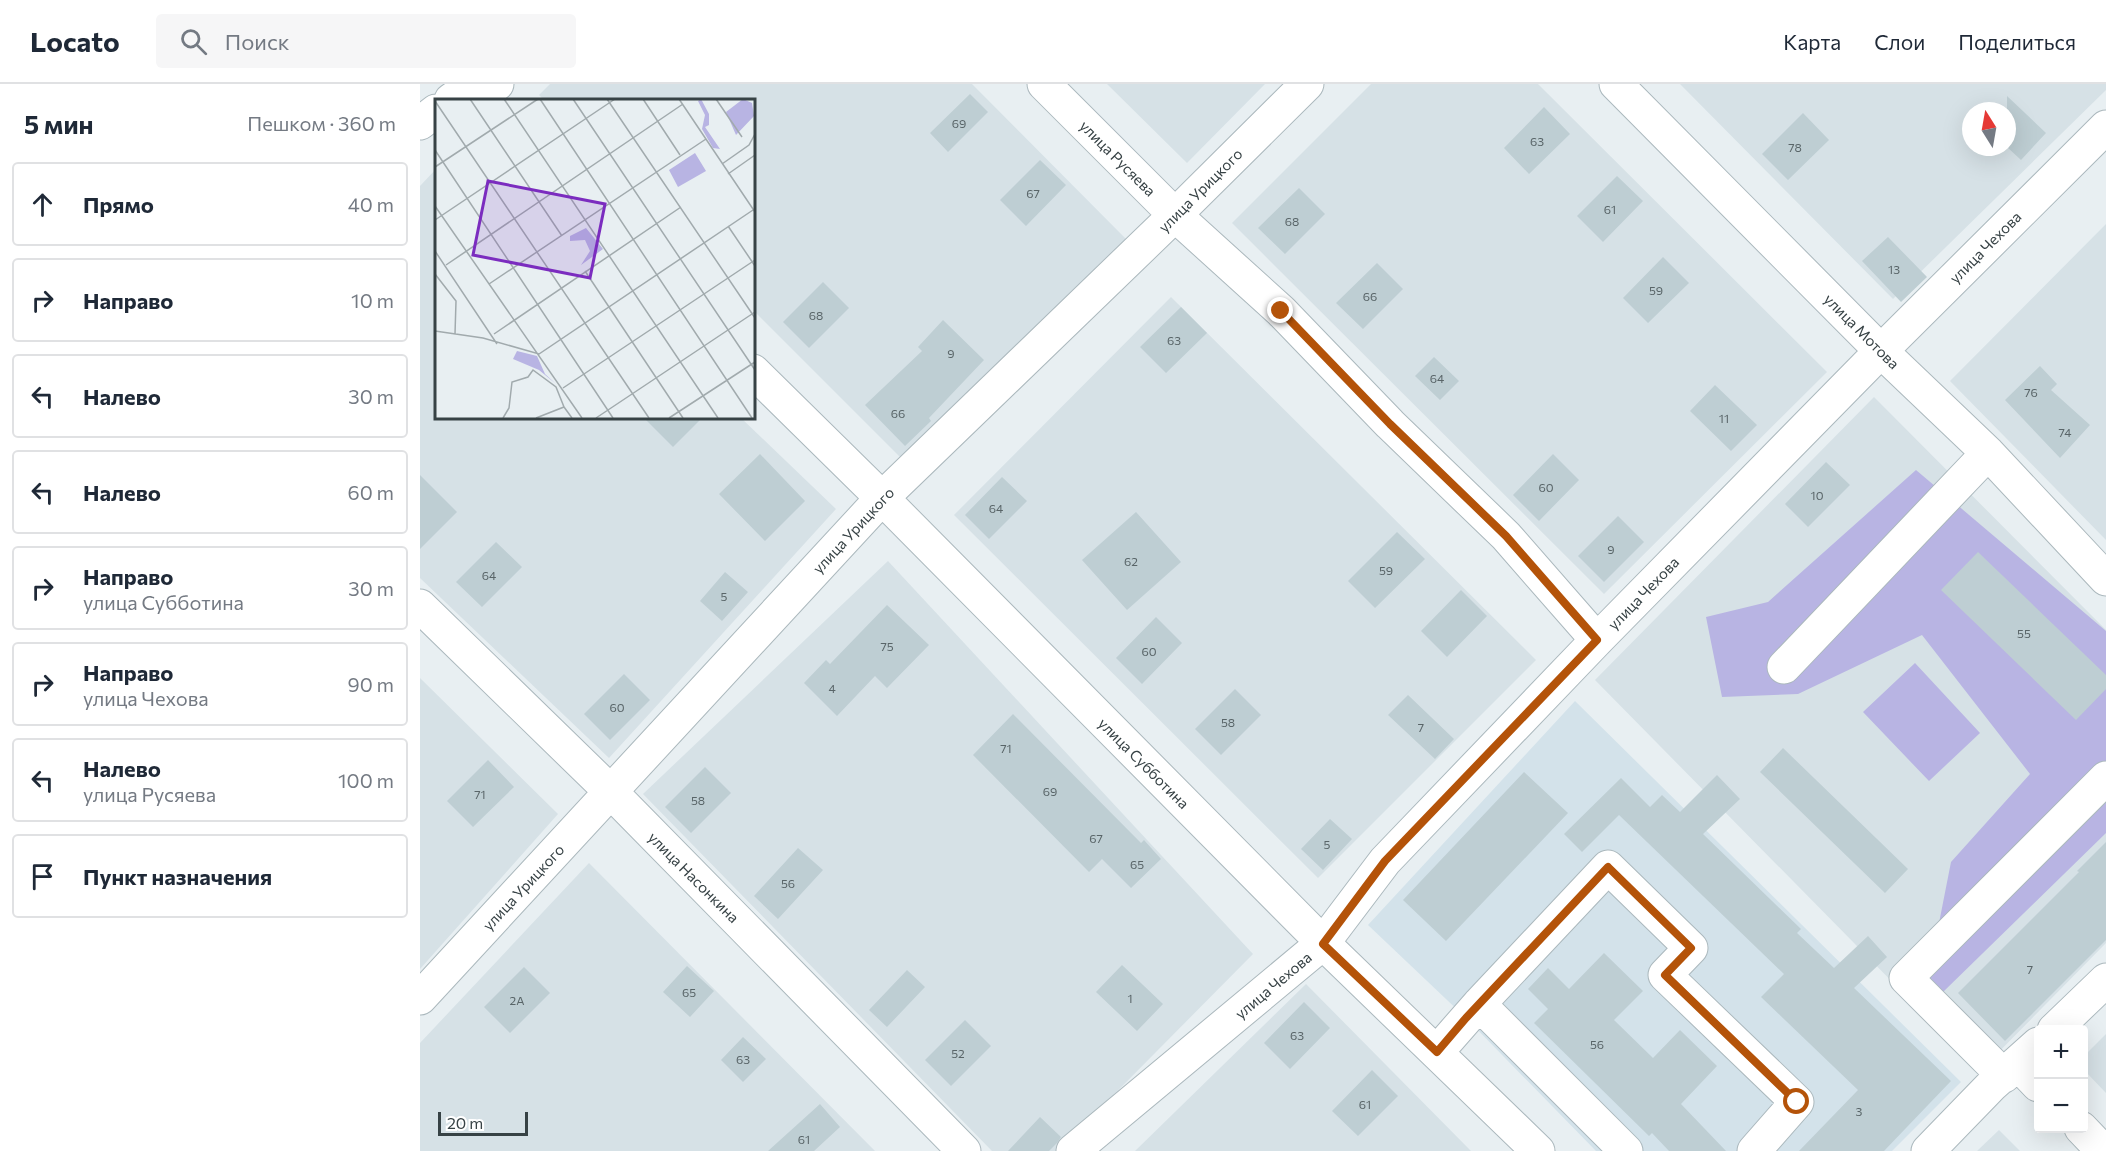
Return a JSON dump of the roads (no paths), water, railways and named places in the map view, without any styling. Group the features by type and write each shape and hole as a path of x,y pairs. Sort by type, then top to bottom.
{"street":[{"name":"улица Русяева","path":"1044,84 1175,215 1281,311 1390,424 1506,536 1597,640"},
{"name":"улица Урицкого","path":"420,998 882,498 1307,84"},
{"name":"улица Мотова","path":"1616,84 1881,351 1988,453 2106,579"},
{"path":"420,123 435,112"},
{"name":"улица Чехова","path":"1072,1151 1323,944 1385,861 1597,640 1881,351 2106,127"},
{"name":"улица Субботина","path":"754,372 882,498 1323,944 1538,1151"},
{"path":"1784,667 1988,453"},
{"name":"улица Насонкина","path":"420,606 611,792 964,1151"},
{"path":"1928,1151 1991,1086 2025,1067 1906,978 2106,778"},
{"path":"1437,1052 1608,867 1691,948 1665,975 1797,1102 1754,1151"},
{"path":"2058,1025 2106,980"},
{"path":"1479,1004 1626,1151"},
{"path":"2086,1133 2103,1151"}]}
